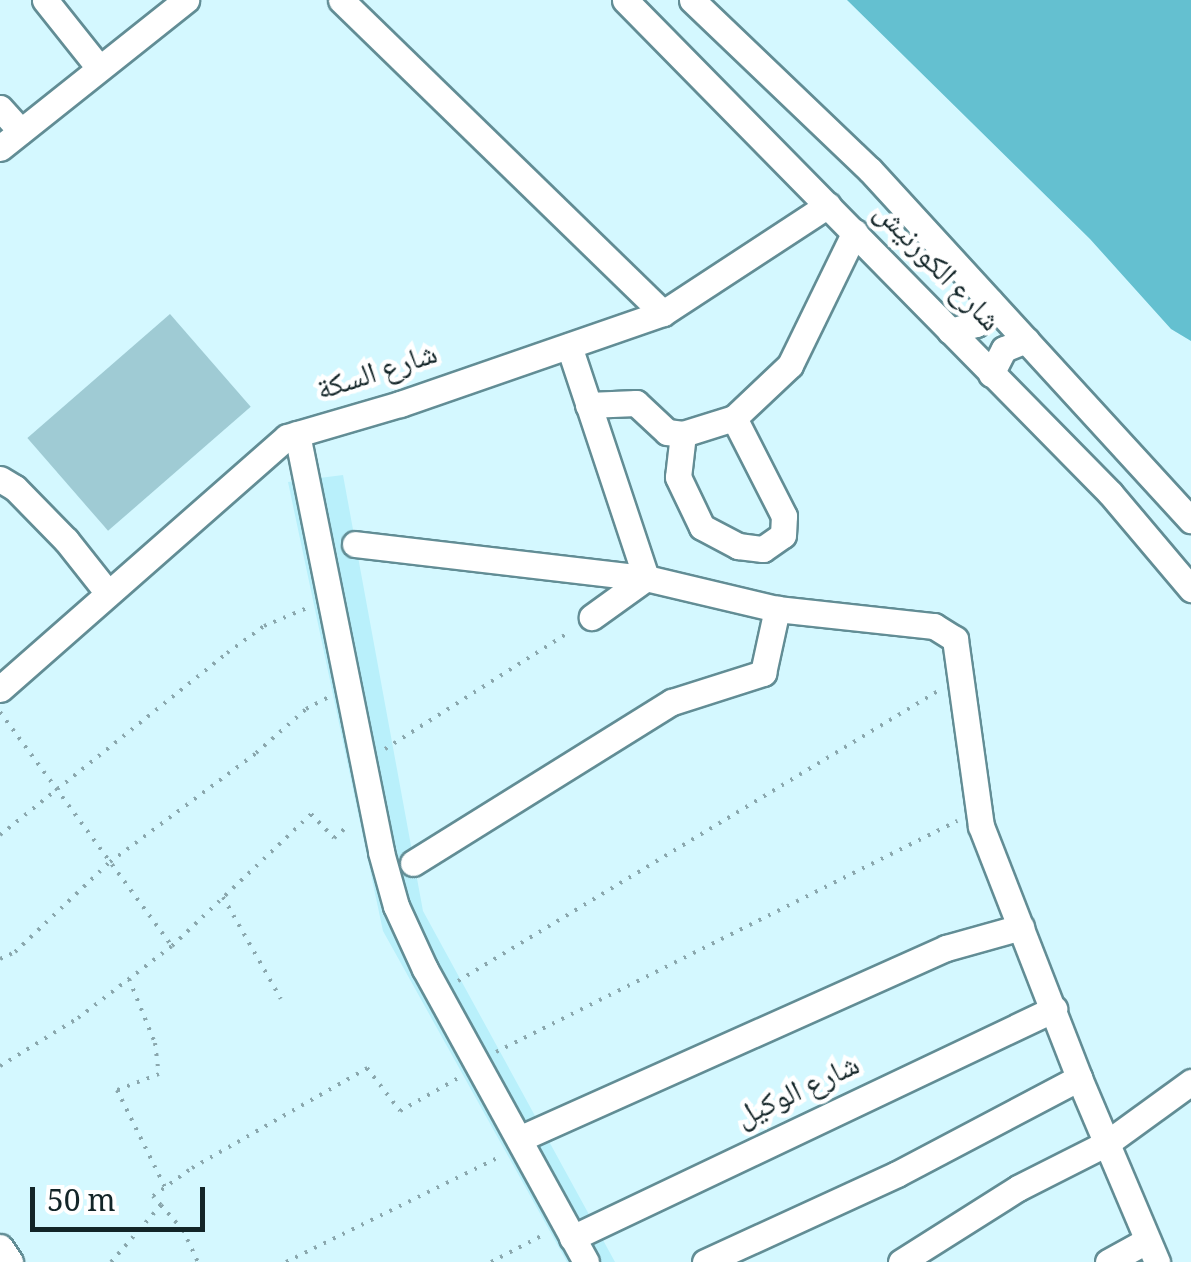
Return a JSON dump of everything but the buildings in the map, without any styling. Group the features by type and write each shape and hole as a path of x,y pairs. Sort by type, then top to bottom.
{"street":[{"path":"45,0 100,68"},
{"path":"0,148 186,0"},
{"path":"341,0 663,313"},
{"name":"شارع الكورنيش","path":"624,0 1110,493 1191,588"},
{"name":"شارع الكورنيش","path":"692,0 870,170 1191,520"},
{"path":"0,108 21,131"},
{"name":"شارع السكة","path":"0,689 286,437 663,313 828,205"},
{"path":"588,405 636,403 667,432 684,434 734,418 790,365 855,232"},
{"path":"950,331 976,324 990,301"},
{"path":"991,374 1004,348 1026,340"},
{"path":"569,346 646,578"},
{"path":"684,434 678,477 702,527 738,546 763,549 783,535 784,516 734,418"},
{"path":"297,434 396,906 438,992 586,1262"},
{"path":"0,480 15,488 66,540 107,592"},
{"path":"355,544 646,578 777,609 934,626 955,639 964,676 981,826 1079,1078 1152,1251 1108,1262"},
{"path":"592,617 646,578"},
{"path":"412,863 672,702 763,673 777,609"},
{"path":"520,1142 946,948 1021,927"},
{"name":"شارع الوكيل","path":"569,1230 1054,1010"},
{"path":"704,1262 897,1174 1079,1078"},
{"path":"901,1262 1018,1188 1106,1143 1191,1082"},
{"path":"0,1248 10,1262"}],"path":[{"path":"0,835 264,626 332,602"},
{"path":"362,756 390,747 592,617"},
{"path":"438,992 964,676"},
{"path":"0,959 14,952 110,862 256,754 306,709 348,688"},
{"path":"0,712 172,946"},
{"path":"0,1066 78,1018 172,946 310,814 334,838 372,806"},
{"path":"198,1262 183,1230 153,1196 367,1068 400,1111 479,1066 498,1050 979,810"},
{"path":"222,897 282,998"},
{"path":"129,979 155,1043 160,1074 117,1090 164,1187"},
{"path":"286,1262 520,1142"},
{"path":"110,1262 161,1205"},
{"path":"490,1262 569,1230"}],"shaded area":[{"path":"847,0 1191,0 1191,341 1171,329 1090,239"},
{"path":"343,475 423,911 615,1262 567,1262 383,931 288,482"}]}
